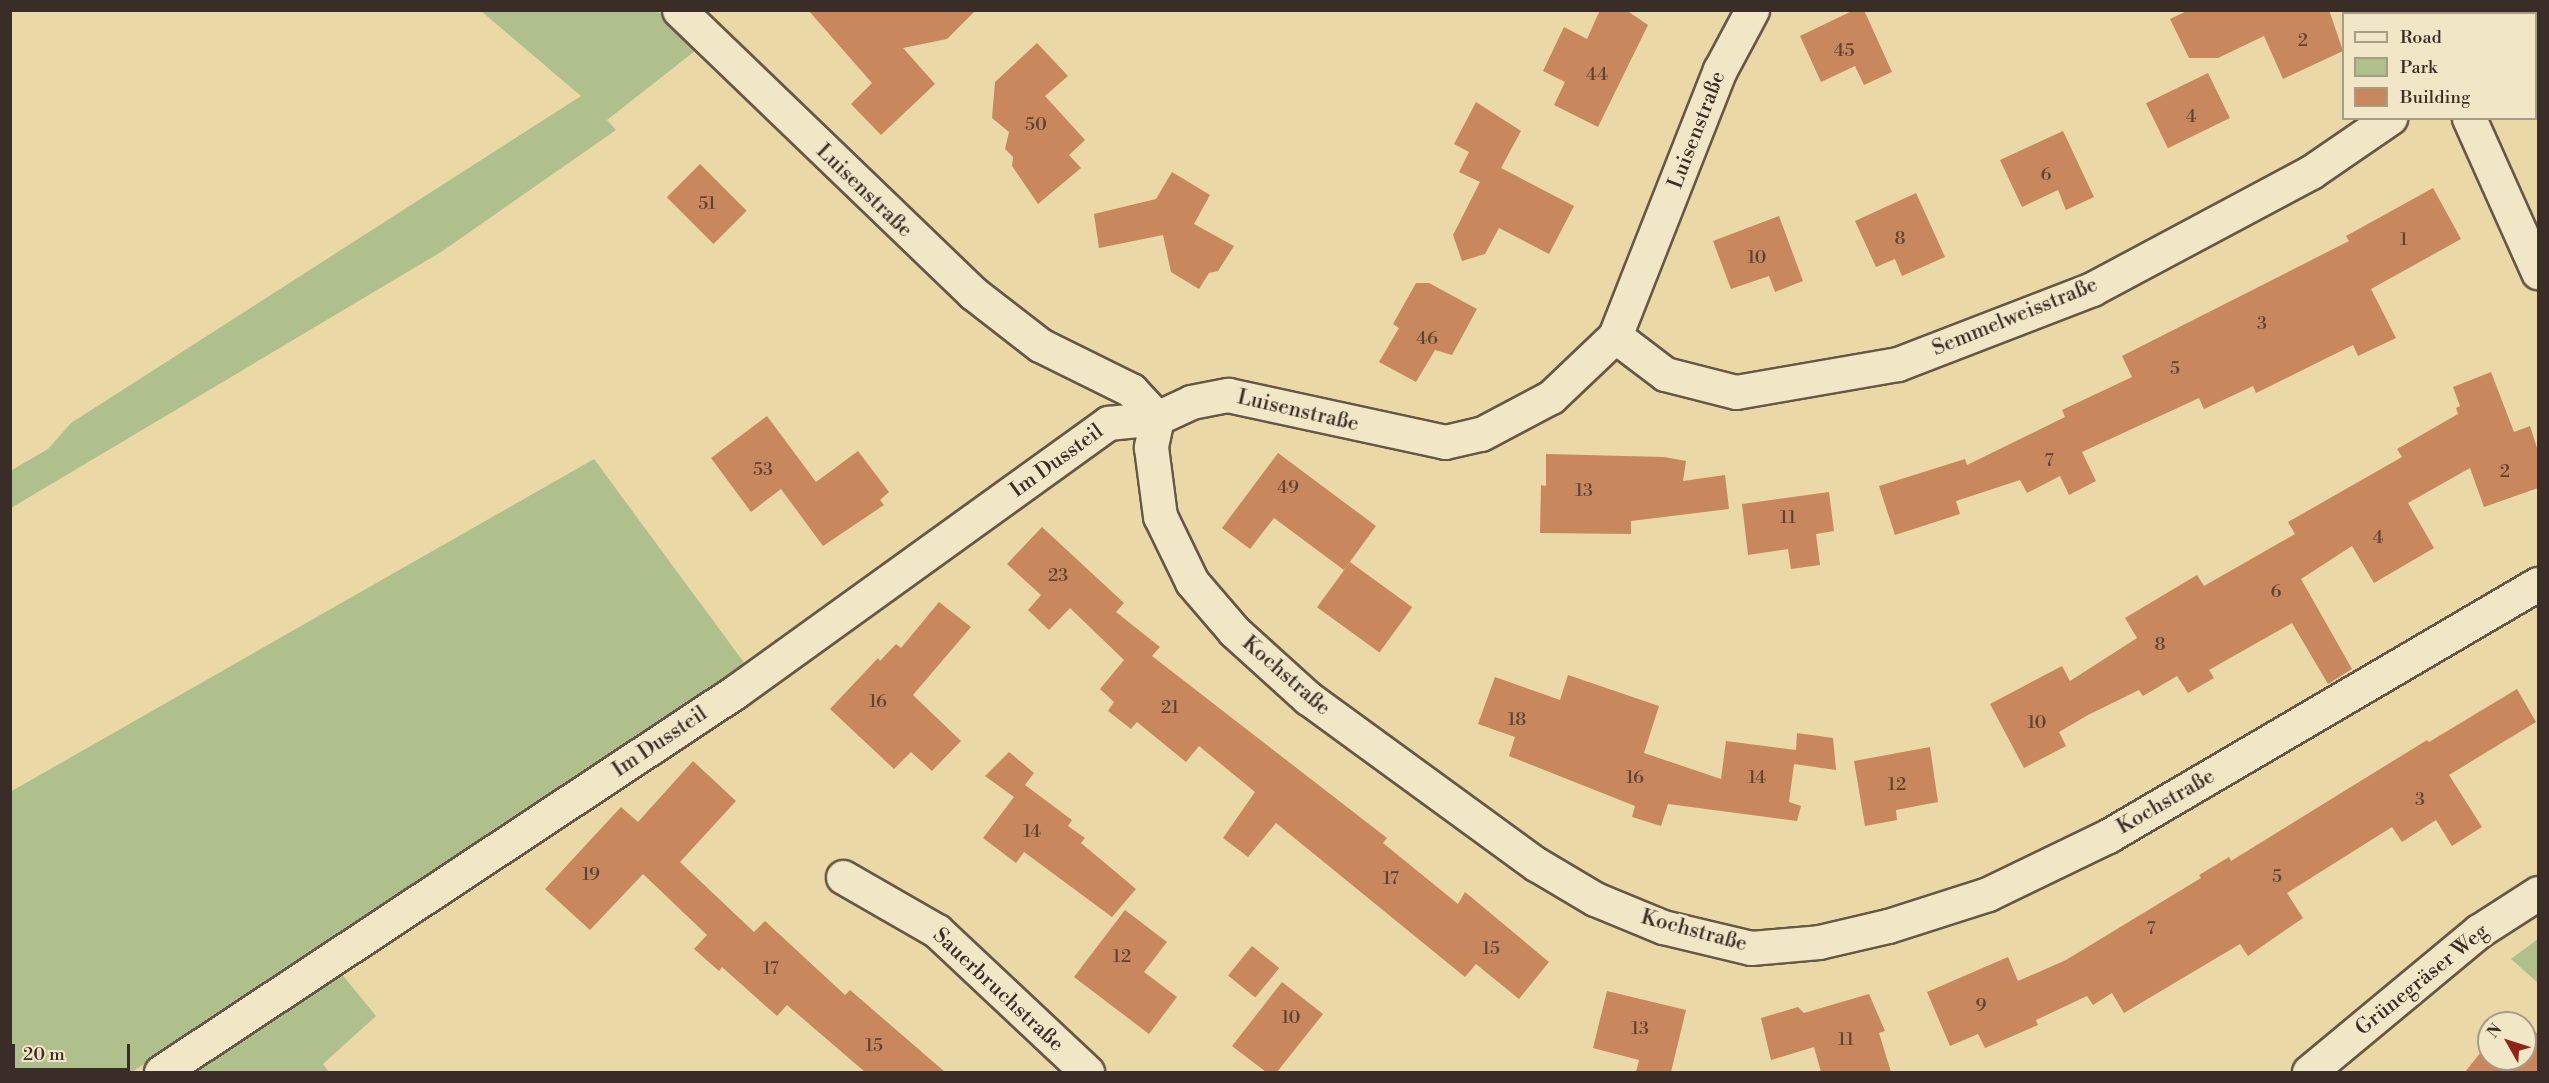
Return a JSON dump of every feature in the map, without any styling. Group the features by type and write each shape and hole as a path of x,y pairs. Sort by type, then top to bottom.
{"street":[{"name":"Luisenstraße","path":"680,10 973,293 1040,345 1131,390 1157,418 1191,402 1228,395 1445,442 1481,434 1551,397 1615,336 1720,70 1752,10"},
{"name":"Semmelweisstraße","path":"1615,336 1665,374 1736,392 1899,364 2091,289 2311,172 2387,120"},
{"path":"2470,120 2538,272"},
{"name":"Kochstraße","path":"1157,418 1151,447 1161,516 1192,582 1234,631 1308,698 1536,864 1594,899 1663,927 1751,948 1819,942 1888,926 1988,894 2108,836 2538,584"},
{"name":"Im Dussteil","path":"161,1072 744,686 1108,423 1157,418"},
{"name":"Sauerbruchstraße","path":"843,877 937,931 1087,1072"},
{"name":"Grünegräser Weg","path":"2309,1072 2479,931 2538,893"}],"green space":[{"path":"481,11 657,11 700,47 607,120 616,130 441,252 11,508 10,471 48,449 71,423 581,96"},
{"path":"594,459 748,668 132,1072 11,1072 10,792"},
{"path":"2538,939 2538,983 2511,959"},
{"path":"336,967 376,1016 323,1064 329,1072 181,1072"}],"building":[{"path":"808,10 976,10 947,39 903,48 935,84 881,135 851,104 872,83"},
{"path":"1600,10 1626,10 1648,25 1598,127 1554,105 1565,82 1543,71 1564,27 1587,39"},
{"path":"1854,10 1864,10 1892,72 1864,85 1855,66 1821,82 1800,36"},
{"path":"2189,10 2329,10 2342,51 2283,79 2264,36 2218,58 2189,58 2170,19"},
{"path":"1037,43 1068,76 1045,96 1085,140 1069,155 1081,168 1038,204 1012,166 1013,157 1005,149 1009,132 992,118 995,82"},
{"path":"2208,73 2230,118 2168,148 2146,103"},
{"path":"1476,102 1521,131 1501,168 1574,206 1549,254 1499,228 1485,254 1462,261 1453,235 1480,182 1459,172 1469,152 1454,144"},
{"path":"2063,131 2094,197 2066,210 2058,190 2022,207 2000,160"},
{"path":"700,164 747,211 713,244 667,197"},
{"path":"1172,172 1210,195 1194,224 1234,246 1218,271 1209,273 1199,289 1171,272 1163,235 1099,248 1094,214 1156,199"},
{"path":"2433,188 2461,239 2371,289 2396,338 2358,356 2353,345 2256,393 2253,386 2204,409 2199,398 2082,452 2096,481 2069,495 2060,476 2027,493 2020,480 1956,501 1960,514 1895,535 1879,486 1965,459 1967,465 2065,417 2062,410 2132,377 2122,356 2349,241 2346,236"},
{"path":"1916,193 1945,257 1902,276 1895,259 1876,267 1855,221"},
{"path":"1779,216 1803,281 1775,292 1769,276 1731,289 1713,241"},
{"path":"1416,283 1429,283 1477,309 1452,355 1435,350 1416,382 1379,362 1399,328 1393,324"},
{"path":"2491,372 2514,432 2530,426 2538,451 2538,488 2484,507 2470,468 2408,503 2434,548 2374,583 2352,546 2301,579 2352,669 2328,684 2292,623 2209,670 2214,678 2188,693 2177,676 2143,696 2139,690 2088,715 2059,732 2066,746 2024,768 1990,704 2062,666 2070,681 2137,638 2125,618 2197,575 2204,586 2295,534 2288,522 2402,457 2397,449 2458,414 2456,408 2460,406 2453,387"},
{"path":"767,416 816,482 858,451 889,492 880,500 884,505 823,546 781,489 751,512 711,458"},
{"path":"1278,453 1376,526 1344,570 1274,518 1250,549 1222,528"},
{"path":"1546,454 1664,457 1686,461 1683,481 1725,475 1729,509 1631,521 1631,534 1540,533 1541,485 1546,486"},
{"path":"1829,492 1834,531 1816,534 1820,565 1791,569 1788,549 1748,555 1742,504"},
{"path":"1042,527 1124,603 1116,612 1160,647 1152,656 1387,838 1383,843 1458,904 1465,892 1549,962 1519,999 1476,964 1465,977 1276,823 1248,857 1223,838 1255,792 1199,746 1186,762 1137,722 1131,729 1108,711 1114,702 1100,689 1124,660 1070,608 1049,630 1028,610 1041,595 1007,564"},
{"path":"1350,562 1412,607 1379,653 1317,607"},
{"path":"939,602 971,627 913,695 961,741 932,771 911,752 894,769 830,709 878,658 880,661 896,644 901,648"},
{"path":"1568,675 1659,706 1644,753 1721,779 1726,741 1796,750 1797,733 1833,738 1836,770 1794,764 1789,802 1801,806 1797,821 1668,804 1661,826 1632,817 1635,806 1509,756 1515,737 1478,724 1495,677 1560,700"},
{"path":"2517,689 2536,722 2449,775 2482,827 2452,846 2436,820 2402,842 2392,827 2287,893 2303,918 2248,956 2240,944 2124,1013 2112,993 2093,1005 2087,996 2036,1020 2038,1025 1985,1048 1978,1034 1950,1046 1927,992 2008,957 2018,981 2066,960 2201,878 2199,875 2229,857 2231,861 2427,740 2429,742"},
{"path":"1930,747 1938,802 1896,810 1897,820 1865,826 1854,761"},
{"path":"1009,752 1034,773 1025,785 1072,820 1068,826 1085,838 1081,843 1136,889 1112,917 1024,852 1016,863 983,838 1014,797 985,776"},
{"path":"693,761 736,801 680,862 754,932 765,921 845,995 850,990 945,1072 865,1072 787,1005 777,1016 722,967 719,971 694,949 707,935 643,874 590,930 545,889 621,807 638,822"},
{"path":"1125,910 1167,942 1144,972 1177,997 1149,1034 1074,977"},
{"path":"1252,946 1279,968 1255,998 1228,976"},
{"path":"1282,982 1323,1014 1277,1072 1266,1072 1232,1046"},
{"path":"1607,991 1686,1010 1671,1072 1636,1072 1639,1060 1593,1048"},
{"path":"1869,994 1885,1031 1879,1033 1891,1072 1821,1072 1814,1047 1771,1060 1761,1018 1798,1007 1804,1013"},
{"path":"2538,1034 2538,1072 2465,1072 2477,1057 2477,1071 2537,1071"}]}
